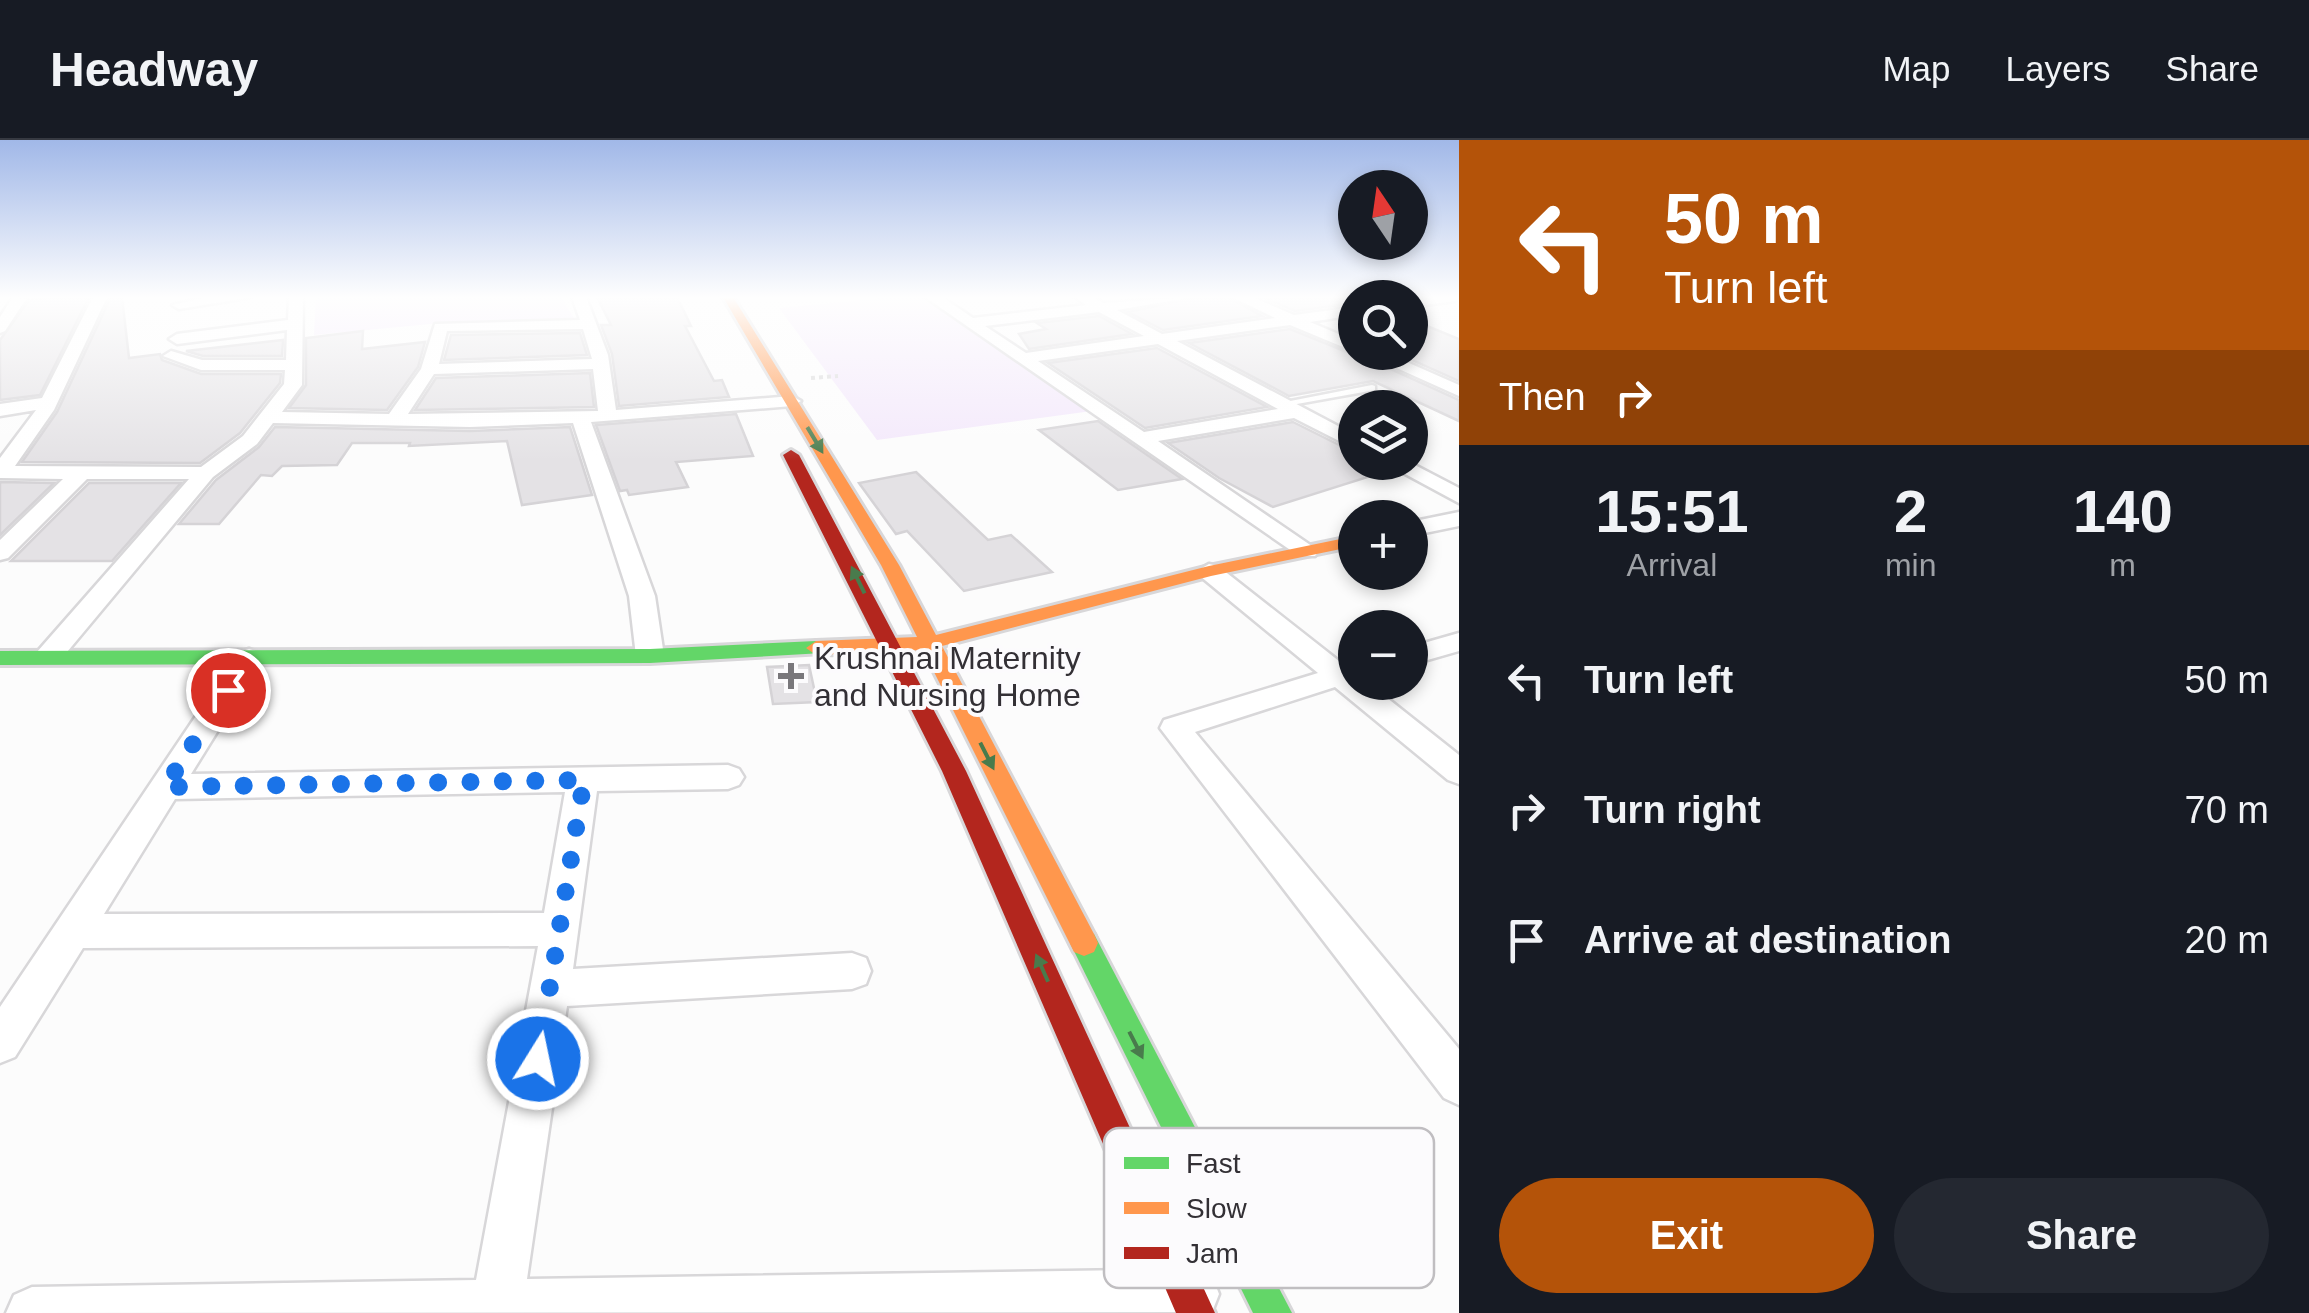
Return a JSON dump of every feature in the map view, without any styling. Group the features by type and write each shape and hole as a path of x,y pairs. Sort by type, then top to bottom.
{"street":[{"path":"0,470 22,448 74,352"},
{"path":"180,352 201,365 295,366"},
{"path":"48,658 206,473 250,440 294,385 295,352"},
{"path":"395,419 429,369 434,352"},
{"path":"597,352 608,416"},
{"path":"761,352 890,565 1179,1128"},
{"path":"1016,352 1307,551"},
{"path":"1025,358 1070,352"},
{"path":"1185,352 1338,434"},
{"path":"429,369 601,364"},
{"path":"1411,370 1459,391"},
{"path":"268,417 395,419 767,412 792,401"},
{"path":"0,410 49,404"},
{"path":"1141,438 1288,408"},
{"path":"767,412 837,536 990,850 1114,1128"},
{"path":"580,417 642,596 650,656"},
{"path":"0,470 206,473"},
{"path":"0,553 83,471"},
{"path":"1426,480 1459,497"},
{"path":"1428,525 1459,519"},
{"path":"0,658 650,656 930,643 1209,571 1338,545"},
{"path":"1209,571 1338,666"},
{"path":"1428,651 1459,642"},
{"path":"0,1043 248,658"},
{"path":"1338,676 1175,728 1458,1079"},
{"path":"1378,700 1459,772"},
{"path":"165,787 728,777"},
{"path":"497,1306 584,780"},
{"path":"72,931 560,929"},
{"path":"550,989 852,971"},
{"path":"32,1313 1268,1302"}],"lane":[{"path":"1288,408 1372,388"}],"shaded area":[{"path":"811,352 1005,352 1092,411 877,440"}],"building":[{"path":"0,352 62,352 40,395 0,400"},
{"path":"85,352 128,352 129,358 160,354 162,360 201,374 281,374 280,383 240,433 200,463 22,462 57,412"},
{"path":"189,352 282,352 282,356 203,356"},
{"path":"306,352 422,352 418,367 387,410 289,408 306,385"},
{"path":"446,352 586,352 587,355 444,360"},
{"path":"699,352 714,381 722,380 729,397 619,406 612,354"},
{"path":"1130,352 1164,352 1267,407 1145,428 1048,363"},
{"path":"1205,352 1338,352 1338,370 1393,370 1459,400 1459,421 1428,407 1428,390 1392,390 1373,381 1289,396"},
{"path":"1428,352 1459,352 1459,381 1428,367"},
{"path":"590,373 594,407 415,410 436,378"},
{"path":"736,414 753,456 676,462 688,487 629,495 627,490 620,491 596,425"},
{"path":"1098,421 1182,479 1118,490 1039,430"},
{"path":"1293,422 1338,444 1338,480 1358,480 1273,507 1219,478 1168,443"},
{"path":"275,427 470,431 570,427 592,495 522,505 507,441 409,446 410,443 352,443 337,465 282,466 272,476 261,475 219,524 179,524 216,480 259,447"},
{"path":"916,472 988,540 1011,535 1052,572 964,591 907,531 896,534 859,483"},
{"path":"0,482 54,483 0,535"},
{"path":"89,483 181,483 112,561 11,561"},
{"path":"809,665 817,702 773,704 767,667"}],"traffic: fast":[{"path":"0,658 650,656 816,648"},
{"path":"1084,943 1178,1128"},
{"path":"1260,1288 1273,1313"}],"traffic: slow":[{"path":"761,352 890,565 1084,943"},
{"path":"816,648 930,643 1209,571 1338,544"}],"traffic: jam":[{"path":"791,455 954,771 1113,1128"},
{"path":"1185,1288 1196,1313"}],"place":[{"name":"Krushnai Maternity and Nursing Home","path":"791,676"}],"route":[{"path":"228,690 165,787 584,780 538,1059"}]}
